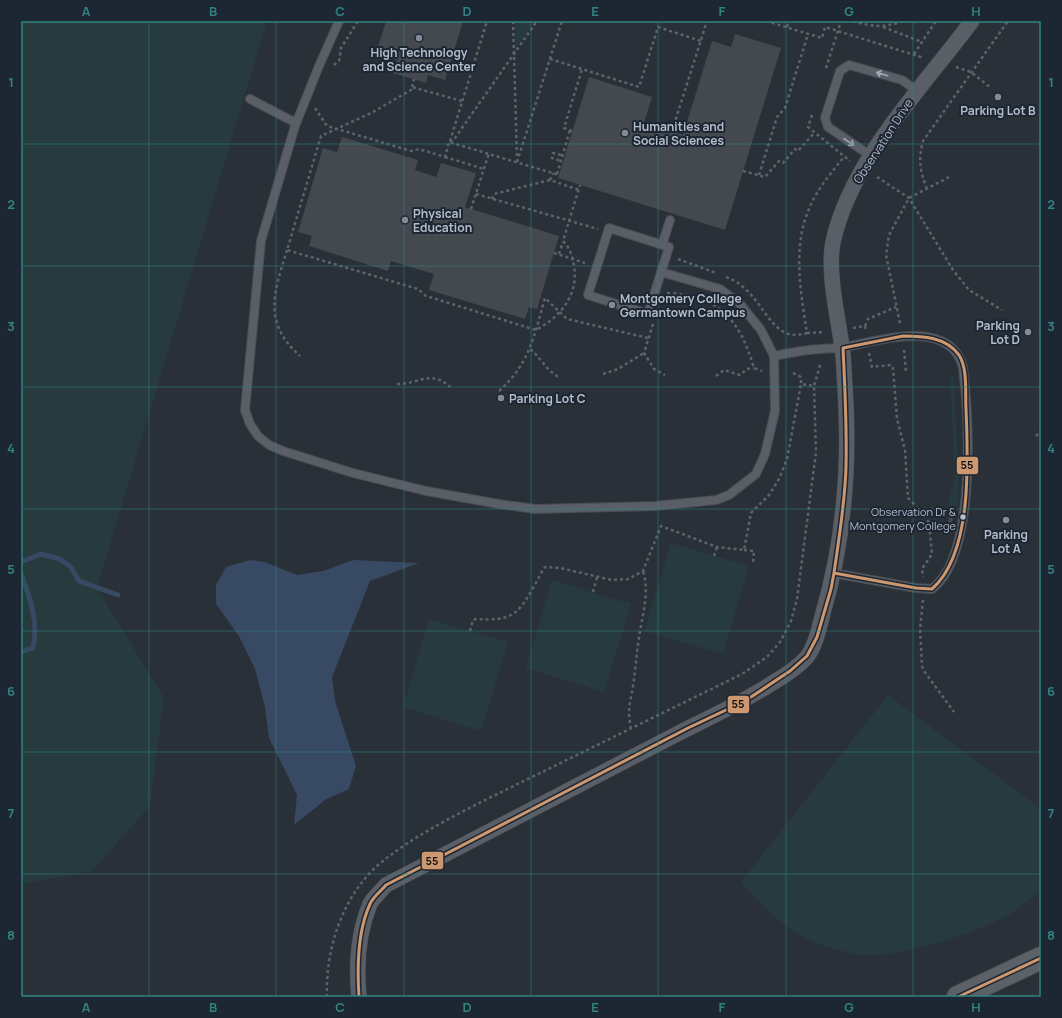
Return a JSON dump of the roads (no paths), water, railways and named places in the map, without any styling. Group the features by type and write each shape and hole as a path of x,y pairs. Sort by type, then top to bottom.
{"main road":[{"path":"958,997 1041,958"}],"street":[{"name":"Observation Drive","path":"359,997 358,984 360,940 370,903 386,885 688,728 745,701 790,672 808,656 817,637 833,573 841,529 846,468 846,409 843,348 832,284 832,244 848,197 870,156 917,91 941,63 972,21"}],"lane":[{"path":"339,21 296,123 261,241 246,410 250,424 258,436 269,445 358,475 426,491 535,509 655,506 716,500 730,496 756,474 765,454 775,411 774,356 761,330 740,304 720,289 661,272"},
{"path":"870,156 828,127 825,118 840,71 849,65 902,80 917,91"},
{"path":"250,99 296,123"},
{"path":"662,245 670,220"},
{"path":"609,228 662,245 669,247 648,314 588,295 609,228"},
{"path":"774,356 818,349 843,348 903,336 922,336 937,339 958,354 963,367 965,380 968,484 963,521 951,566 940,583 932,589 916,588 833,573"}],"water":[{"path":"250,560 265,562 297,575 323,571 353,560 419,563 370,581 332,677 335,701 356,766 349,789 325,800 294,825 297,795 269,738 265,707 255,669 239,636 216,604 216,585 226,567"}],"waterway":[{"path":"21,562 41,554 60,559 71,567 79,581 118,595"},
{"path":"21,574 33,610 35,629 33,648 21,652"}],"place":[{"name":"High Technology and Science Center","path":"419,38"},
{"name":"Parking Lot B","path":"998,97"},
{"name":"Humanities and Social Sciences","path":"625,133"},
{"name":"Physical Education","path":"405,220"},
{"name":"Montgomery College Germantown Campus","path":"612,305"},
{"name":"Parking Lot D","path":"1028,332"},
{"name":"Parking Lot C","path":"501,398"},
{"name":"Observation Dr & Montgomery College","path":"963,517"},
{"name":"Parking Lot A","path":"1006,520"}]}
